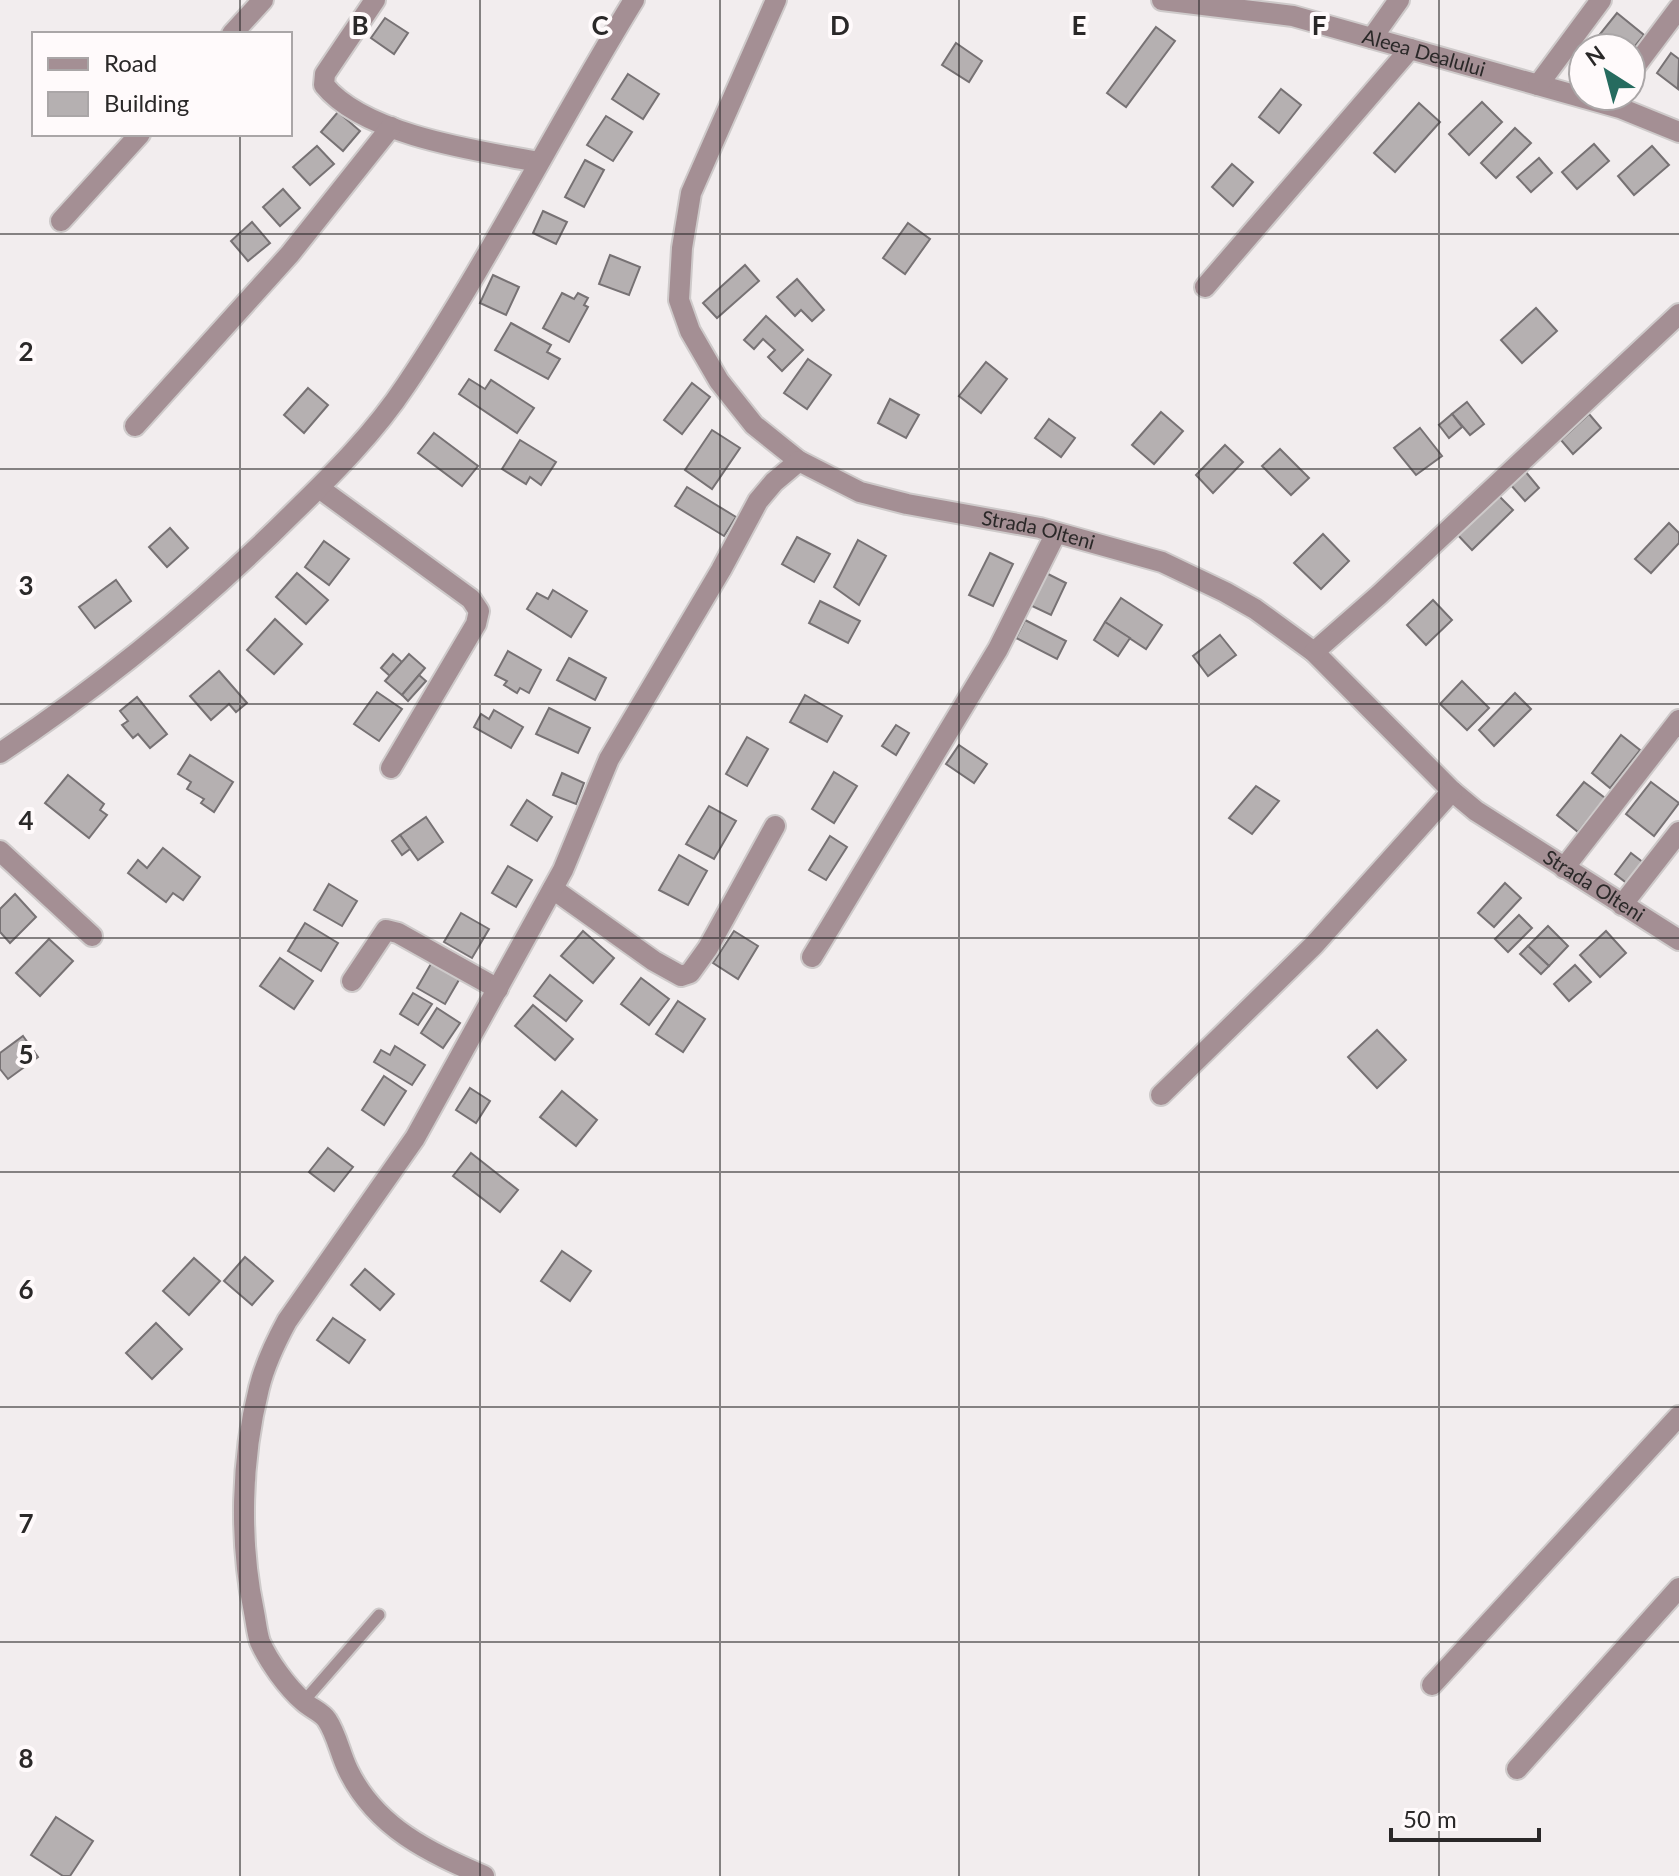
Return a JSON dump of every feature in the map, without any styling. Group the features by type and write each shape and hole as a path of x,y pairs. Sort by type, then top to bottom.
{"street":[{"path":"234,32 263,0"},
{"path":"375,0 325,74 324,85 331,93 357,112 391,127 465,149 539,162"},
{"path":"0,753 152,640 259,547 319,488 371,430 405,386 634,0"},
{"name":"Strada Olteni","path":"776,0 691,193 682,248 679,300 690,331 719,381 754,425 799,461 860,492 1056,533 1162,562 1255,609 1314,652 1452,791 1476,811 1679,940"},
{"name":"Aleea Dealului","path":"1162,0 1293,16 1567,91"},
{"path":"1372,38 1399,0"},
{"path":"1538,85 1601,0"},
{"path":"1647,51 1679,8"},
{"path":"1205,287 1410,49"},
{"name":"Aleea Dealului","path":"1636,112 1679,132"},
{"path":"135,426 290,254 391,127"},
{"path":"61,221 138,136"},
{"path":"1314,652 1679,314"},
{"path":"484,1876 442,1857 393,1828 368,1803 349,1772 326,1718 304,1701 285,1680 260,1642 249,1587 245,1518 249,1447 259,1388 271,1350 287,1321 415,1138 553,889 609,759 721,570 758,501 774,482 799,461"},
{"path":"319,488 453,585 471,599 479,611 476,624 391,768"},
{"path":"812,957 998,649 1056,533"},
{"path":"1564,868 1679,720"},
{"path":"1161,1095 1314,945 1452,791"},
{"path":"553,889 654,961 681,976 690,973 708,948 775,826"},
{"path":"1622,905 1679,832"},
{"path":"0,851 92,936"},
{"path":"352,981 386,930 398,933 498,989"},
{"path":"1432,1685 1679,1416"},
{"path":"1517,1769 1679,1588"}],"lane":[{"path":"304,1701 379,1615"}],"building":[{"path":"1617,13 1640,32 1602,32"},
{"path":"385,18 408,33 394,54 371,38"},
{"path":"1156,27 1175,41 1126,107 1107,93"},
{"path":"956,43 982,61 969,82 942,65"},
{"path":"1671,53 1679,59 1678,89 1657,73"},
{"path":"628,74 659,94 643,119 612,99"},
{"path":"1281,89 1301,105 1279,133 1259,117"},
{"path":"1482,102 1502,122 1469,155 1449,134"},
{"path":"1419,103 1440,122 1395,172 1374,153"},
{"path":"338,112 360,131 343,151 321,132"},
{"path":"606,116 632,132 613,161 587,145"},
{"path":"1515,128 1531,143 1496,178 1481,163"},
{"path":"1594,144 1609,161 1577,189 1562,172"},
{"path":"317,146 334,164 310,185 293,167"},
{"path":"1652,146 1669,165 1634,195 1618,176"},
{"path":"1539,158 1552,173 1531,192 1517,177"},
{"path":"585,160 604,170 584,207 565,197"},
{"path":"1232,164 1253,182 1233,206 1212,187"},
{"path":"283,189 300,208 280,226 263,207"},
{"path":"543,211 567,222 556,244 533,233"},
{"path":"252,222 270,243 248,261 231,241"},
{"path":"908,223 930,239 905,274 883,258"},
{"path":"610,255 640,267 629,295 599,284"},
{"path":"745,265 759,281 717,318 703,303"},
{"path":"493,275 519,287 506,315 480,303"},
{"path":"797,279 824,310 812,321 801,310 795,316 777,297"},
{"path":"562,293 574,299 578,293 588,298 584,305 588,307 569,342 543,328"},
{"path":"1536,308 1557,331 1522,363 1501,340"},
{"path":"766,316 803,350 782,371 768,357 775,350 763,339 754,349 744,340"},
{"path":"511,323 551,345 547,352 560,359 548,379 495,350"},
{"path":"808,359 831,375 807,409 784,393"},
{"path":"986,362 1007,379 981,413 959,396"},
{"path":"469,379 485,389 491,380 534,408 517,433 459,394"},
{"path":"692,383 710,397 682,434 664,420"},
{"path":"308,388 328,405 304,433 284,415"},
{"path":"890,399 919,415 906,438 878,423"},
{"path":"1467,402 1484,424 1470,435 1452,414"},
{"path":"1161,412 1183,431 1154,464 1132,445"},
{"path":"1452,414 1462,427 1449,438 1439,425"},
{"path":"1589,414 1601,428 1573,454 1561,440"},
{"path":"1049,419 1075,438 1061,457 1035,438"},
{"path":"1420,428 1442,456 1416,475 1394,448"},
{"path":"712,430 740,448 712,489 685,470"},
{"path":"434,433 478,466 462,486 418,453"},
{"path":"520,440 556,462 541,485 530,477 526,484 502,469"},
{"path":"1225,445 1243,462 1213,493 1196,475"},
{"path":"1280,449 1309,478 1291,495 1262,466"},
{"path":"1525,471 1539,488 1525,501 1510,484"},
{"path":"687,487 736,517 724,536 675,506"},
{"path":"1495,492 1513,510 1472,550 1454,531"},
{"path":"1669,523 1679,533 1679,543 1651,573 1635,559"},
{"path":"170,528 188,548 167,567 149,547"},
{"path":"1323,534 1349,561 1321,589 1294,563"},
{"path":"797,537 830,554 814,582 782,564"},
{"path":"858,540 886,556 859,605 834,587"},
{"path":"324,541 349,559 329,585 305,567"},
{"path":"990,553 1013,564 993,606 969,595"},
{"path":"297,573 328,600 306,624 276,597"},
{"path":"1046,573 1066,583 1051,615 1030,605"},
{"path":"116,580 131,601 95,628 79,607"},
{"path":"553,590 587,611 571,637 527,609 537,593 548,599"},
{"path":"1121,598 1162,625 1146,649 1105,622"},
{"path":"1433,600 1452,620 1426,645 1407,625"},
{"path":"820,601 860,621 848,643 809,623"},
{"path":"275,619 302,644 274,674 247,650"},
{"path":"1025,620 1066,641 1057,659 1016,638"},
{"path":"1105,622 1130,638 1118,656 1094,640"},
{"path":"1220,635 1236,655 1208,676 1193,656"},
{"path":"508,651 541,670 529,693 520,688 517,693 504,685 507,681 495,675"},
{"path":"393,654 402,662 390,676 381,668"},
{"path":"409,654 425,668 402,695 385,681"},
{"path":"569,658 606,678 595,700 557,680"},
{"path":"219,671 247,703 236,712 229,704 211,720 190,696"},
{"path":"419,675 426,681 408,701 402,695"},
{"path":"1462,681 1489,708 1467,730 1440,704"},
{"path":"377,692 402,709 379,741 354,724"},
{"path":"1515,693 1531,709 1494,746 1479,730"},
{"path":"805,695 842,716 827,742 790,722"},
{"path":"137,697 167,734 150,748 138,734 133,738 122,725 128,721 120,711"},
{"path":"549,708 590,728 578,753 536,734"},
{"path":"494,710 523,727 511,748 474,727 481,714 489,719"},
{"path":"896,725 909,733 896,755 882,746"},
{"path":"1621,735 1640,750 1610,788 1592,773"},
{"path":"747,737 768,749 747,786 726,774"},
{"path":"959,745 987,764 974,783 946,764"},
{"path":"190,755 233,782 214,812 201,803 204,799 187,789 191,782 178,774"},
{"path":"834,772 857,786 834,823 812,809"},
{"path":"562,773 584,783 576,804 553,795"},
{"path":"68,775 104,804 100,810 107,815 89,838 45,803"},
{"path":"1584,782 1605,798 1578,832 1557,815"},
{"path":"1651,782 1679,803 1654,836 1626,814"},
{"path":"1256,786 1279,801 1252,834 1229,818"},
{"path":"527,800 552,817 537,841 511,825"},
{"path":"709,806 736,821 714,859 686,844"},
{"path":"426,817 443,842 418,860 400,835"},
{"path":"400,835 410,849 402,855 392,841"},
{"path":"830,836 847,847 826,880 809,870"},
{"path":"163,848 200,877 183,900 173,893 166,902 128,873 138,860 147,868"},
{"path":"1631,853 1649,867 1633,888 1615,874"},
{"path":"679,855 707,871 688,905 659,890"},
{"path":"508,866 532,880 516,907 492,893"},
{"path":"1505,883 1521,898 1494,927 1478,913"},
{"path":"329,884 357,901 342,926 314,910"},
{"path":"15,894 36,917 10,943 0,932 0,909"},
{"path":"461,913 489,929 472,958 444,942"},
{"path":"1519,915 1532,928 1508,952 1495,939"},
{"path":"305,923 338,943 321,971 288,951"},
{"path":"1548,926 1568,946 1549,966 1528,946"},
{"path":"583,931 614,958 593,983 561,956"},
{"path":"734,931 758,946 738,979 713,963"},
{"path":"1606,931 1626,953 1600,977 1580,955"},
{"path":"49,939 73,961 40,996 16,973"},
{"path":"1528,946 1549,966 1541,974 1520,954"},
{"path":"280,958 313,981 294,1009 260,986"},
{"path":"432,962 460,978 445,1004 417,988"},
{"path":"1575,965 1591,982 1569,1001 1554,984"},
{"path":"550,975 582,1001 566,1021 534,996"},
{"path":"641,978 669,999 649,1025 621,1004"},
{"path":"413,993 432,1004 418,1025 400,1014"},
{"path":"678,1001 705,1019 683,1052 656,1034"},
{"path":"533,1005 573,1039 555,1060 515,1026"},
{"path":"437,1008 460,1023 443,1048 421,1033"},
{"path":"1377,1030 1406,1060 1377,1088 1348,1057"},
{"path":"23,1036 38,1057 8,1079 0,1069 0,1053"},
{"path":"395,1046 425,1065 412,1085 374,1062 381,1050 390,1055"},
{"path":"384,1076 406,1091 384,1125 362,1110"},
{"path":"470,1088 490,1101 476,1123 456,1110"},
{"path":"562,1091 597,1120 576,1146 540,1117"},
{"path":"328,1148 353,1167 334,1191 309,1172"},
{"path":"471,1153 518,1190 500,1212 453,1176"},
{"path":"562,1251 591,1271 570,1301 541,1281"},
{"path":"245,1257 273,1281 252,1305 224,1281"},
{"path":"194,1258 220,1281 189,1315 163,1291"},
{"path":"365,1269 394,1294 380,1310 351,1285"},
{"path":"333,1318 365,1340 349,1363 317,1340"},
{"path":"156,1323 182,1349 152,1379 126,1353"},
{"path":"56,1817 93,1841 70,1876 63,1876 31,1855"}]}
